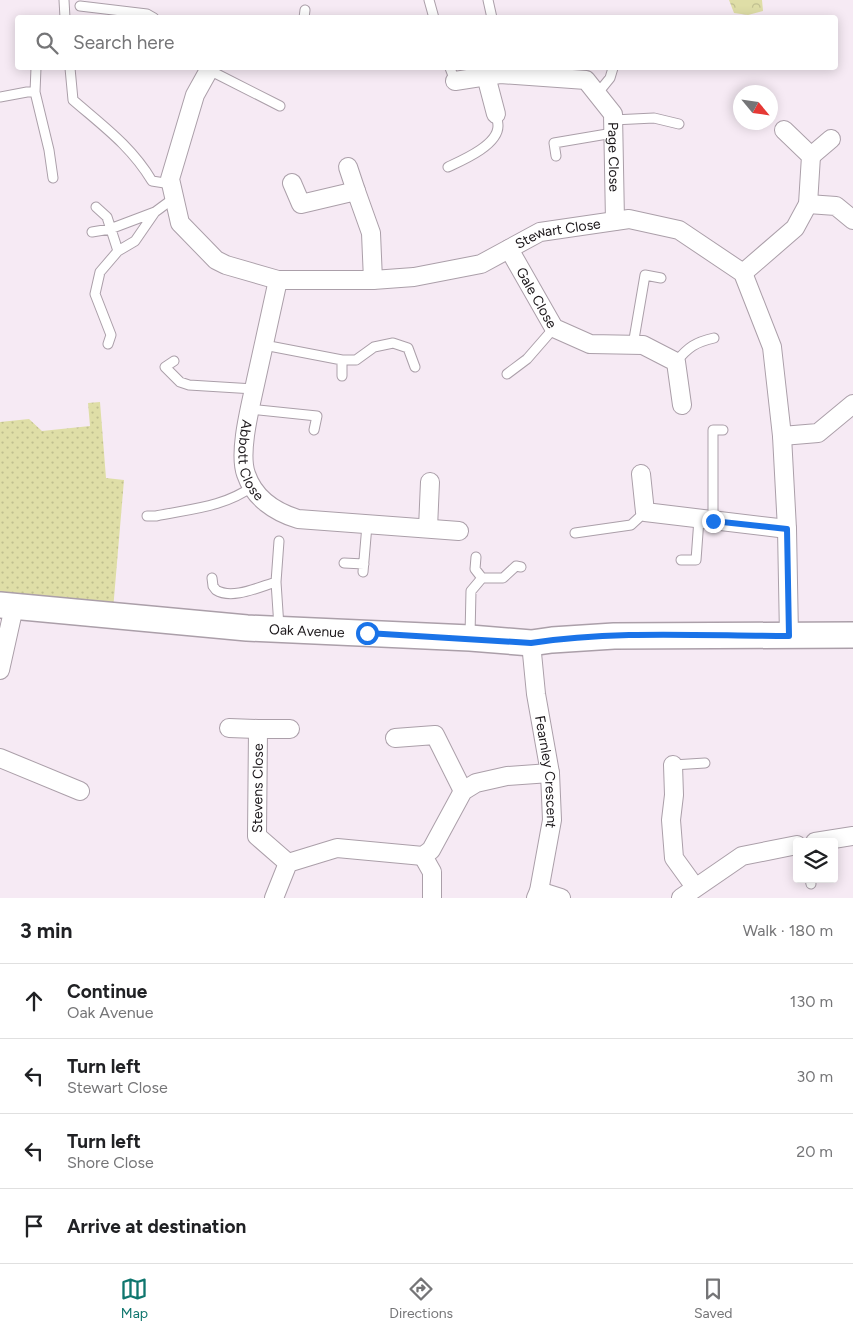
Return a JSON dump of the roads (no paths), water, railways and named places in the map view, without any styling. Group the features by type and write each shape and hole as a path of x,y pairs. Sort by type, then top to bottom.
{"street":[{"name":"Stewart Close","path":"208,70 195,95 170,179 180,223 216,260 226,265 278,280 374,280 414,277 481,264 540,232 629,219 679,230 743,274"},
{"name":"Page Close","path":"452,74 495,72 586,80 613,114 615,221"},
{"path":"495,72 496,114"},
{"path":"784,130 812,156"},
{"path":"789,636 787,529 782,436 772,346 743,274 795,228 808,204 812,156 831,139"},
{"path":"348,167 371,234 374,280"},
{"path":"292,183 301,204 356,191"},
{"path":"808,204 836,206 853,220"},
{"name":"Gale Close","path":"509,249 554,328 590,344 643,345 676,362"},
{"name":"Abbott Close","path":"278,280 250,409 243,460 246,474 261,499 273,509 298,519 459,531"},
{"path":"676,362 682,405"},
{"path":"782,436 818,433 853,404"},
{"path":"641,474 645,512 787,529"},
{"path":"428,528 430,482"},
{"path":"0,670 7,606"},
{"name":"Oak Avenue","path":"7,606 246,628 470,638 531,643 614,636 853,636"},
{"name":"Fearnley Crescent","path":"531,643 536,694 550,772 552,820 537,894"},
{"name":"Stevens Close","path":"229,728 290,729"},
{"name":"Stevens Close","path":"258,729 257,836 288,863"},
{"path":"395,738 435,734 463,791"},
{"path":"0,758 80,791"},
{"path":"673,765 674,795 671,820 674,858 688,893 742,856 793,846"},
{"path":"274,898 288,863 337,848 423,856 431,850 463,791 476,783 507,776 550,772"},
{"path":"838,838 853,836"},
{"path":"423,856 432,872 432,898"},
{"path":"537,894 561,898"}],"lane":[{"path":"64,0 65,15"},
{"path":"429,0 433,15"},
{"path":"488,0 491,15"},
{"path":"80,6 106,13 149,15"},
{"path":"36,70 35,92 49,150 53,178"},
{"path":"70,70 73,100 124,144 142,164 152,181 173,191 155,212 136,241 118,251 100,272 95,294 111,335 108,344"},
{"path":"211,70 280,106"},
{"path":"597,94 610,78 612,70"},
{"path":"0,98 35,92"},
{"path":"448,167 476,154 492,140 498,128 496,114"},
{"path":"556,156 554,143 613,127 654,118 680,124"},
{"path":"96,207 106,217 118,251"},
{"path":"92,232 110,229 155,212"},
{"path":"633,345 645,274 661,278"},
{"path":"507,374 527,359 554,328"},
{"path":"676,362 685,351 698,342 714,338"},
{"path":"264,345 342,360 356,360 374,347 393,342 408,348 415,367"},
{"path":"342,360 342,376"},
{"path":"174,361 165,367 180,382 190,385 254,389"},
{"path":"250,409 317,416 314,430"},
{"path":"681,560 696,560 706,520 713,430 723,430"},
{"path":"147,516 215,505 243,494 253,486"},
{"path":"575,533 631,525 645,512"},
{"path":"344,563 364,568 367,525"},
{"path":"279,629 276,582 280,541"},
{"path":"476,557 475,569 482,578"},
{"path":"470,638 471,591 482,578 503,578 516,566 521,567"},
{"path":"212,578 213,586 216,590 226,594 246,591 276,582"},
{"path":"673,765 705,763"}]}
